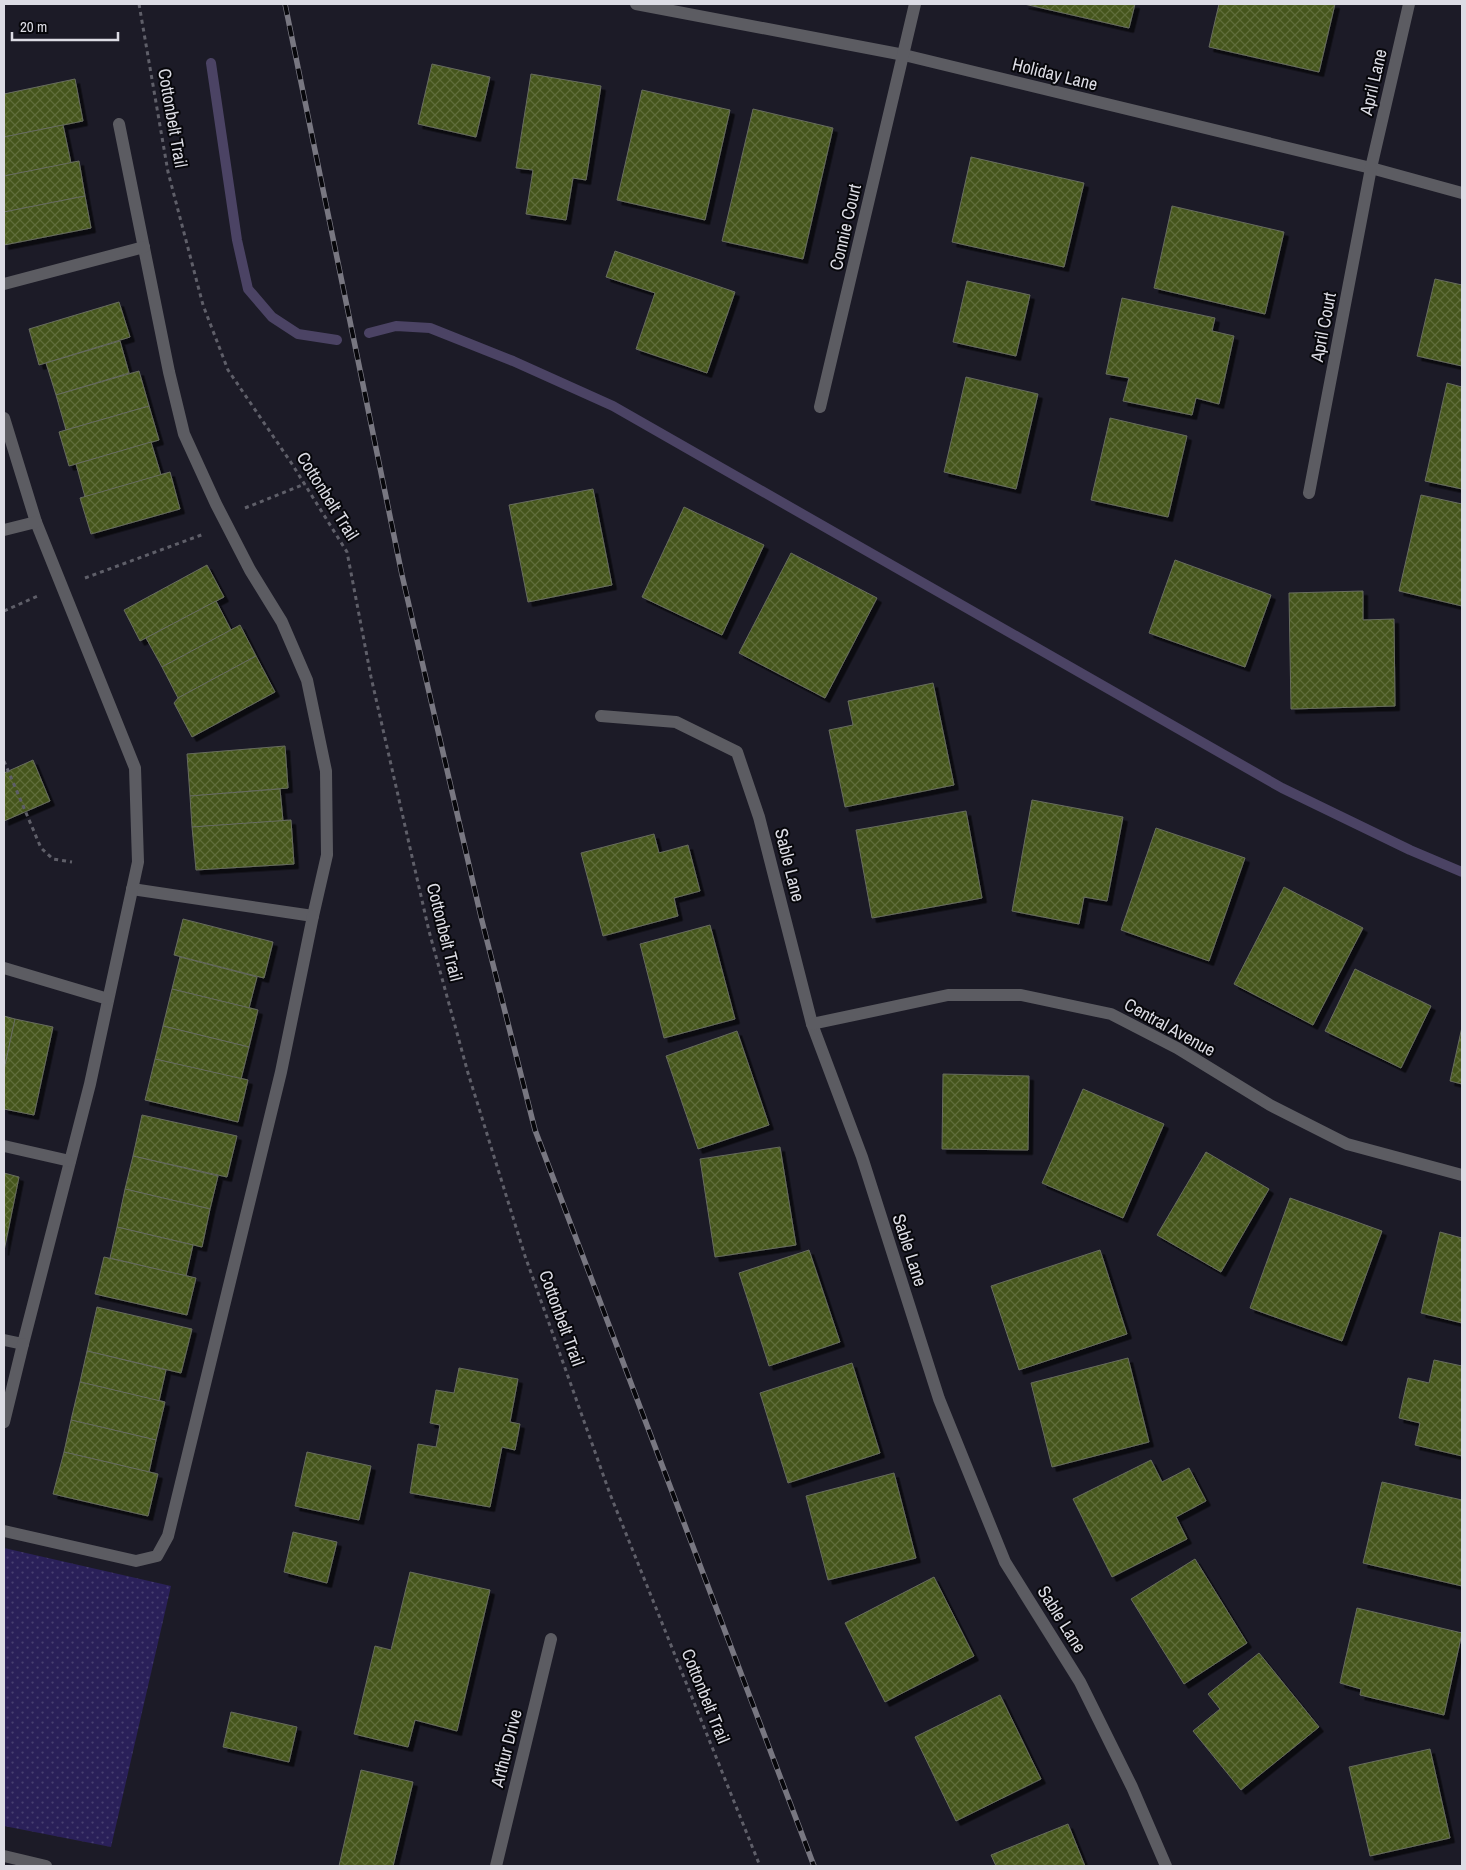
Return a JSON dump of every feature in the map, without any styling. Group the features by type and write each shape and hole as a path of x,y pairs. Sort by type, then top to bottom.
{"street":[{"name":"Holiday Lane","path":"636,4 904,55 1371,168 1462,193"},
{"name":"Connie Court","path":"820,407 904,55 914,4"},
{"name":"April Lane","path":"1371,168 1408,4"},
{"path":"4,1532 136,1561 157,1556 168,1536 281,1072 327,854 326,771 307,680 282,622 250,570 184,434 168,372 120,124"},
{"name":"April Court","path":"1309,493 1371,168"},
{"path":"4,284 144,247"},
{"path":"4,418 36,522 134,768 138,862 70,1161 4,1422"},
{"path":"4,530 36,522"},
{"name":"Sable Lane","path":"601,716 676,722 737,752 759,817 812,1024 862,1157 939,1399 1005,1562 1080,1682 1132,1786 1166,1866"},
{"path":"132,889 313,916"},
{"path":"4,968 108,999"},
{"name":"Central Avenue","path":"812,1024 948,995 1021,996 1111,1014 1177,1048 1270,1106 1347,1144 1462,1175"},
{"path":"4,1146 70,1161"},
{"path":"4,1340 23,1344"},
{"name":"Arthur Drive","path":"496,1866 551,1639"},
{"path":"4,1856 46,1866"}],"path":[{"name":"Cottonbelt Trail","path":"139,4 168,172 203,305 228,370 305,484 347,552 371,677 429,931 468,1073 525,1256 610,1494 760,1866"},
{"path":"4,611 62,587 202,535 243,509 305,484"},
{"path":"4,761 41,848 53,859 72,862"}],"shaded area":[{"path":"4,1548 171,1586 111,1847 4,1826"}],"building":[{"path":"1024,4 1135,4 1129,28"},
{"path":"1219,4 1335,4 1319,72 1209,47"},
{"path":"432,64 490,77 476,137 418,124"},
{"path":"531,74 601,86 586,180 573,178 566,220 526,214 533,170 516,168"},
{"path":"75,79 83,121 4,137 4,94"},
{"path":"642,90 730,110 705,220 617,200"},
{"path":"753,109 833,128 803,259 722,241"},
{"path":"63,125 71,163 4,176 4,137"},
{"path":"971,157 1084,183 1064,267 952,242"},
{"path":"79,161 85,196 4,212 4,176"},
{"path":"85,196 91,228 4,245 4,212"},
{"path":"1172,206 1284,232 1265,314 1154,288"},
{"path":"615,251 735,292 707,373 636,349 655,293 606,277"},
{"path":"1435,279 1462,285 1462,366 1417,356"},
{"path":"967,281 1030,295 1016,356 953,342"},
{"path":"1122,298 1215,318 1212,331 1234,336 1219,404 1196,398 1192,415 1123,401 1129,378 1106,374"},
{"path":"119,302 130,337 39,365 29,329"},
{"path":"120,341 129,373 56,395 46,363"},
{"path":"139,371 149,406 66,430 56,395"},
{"path":"966,377 1038,394 1016,489 944,472"},
{"path":"1447,383 1462,387 1462,489 1425,481"},
{"path":"149,406 159,440 69,466 59,432"},
{"path":"1110,418 1187,436 1168,517 1091,500"},
{"path":"151,442 161,475 85,497 76,464"},
{"path":"170,472 180,509 91,534 80,498"},
{"path":"593,489 612,585 528,602 509,505"},
{"path":"1421,495 1462,504 1462,606 1399,591"},
{"path":"684,507 764,545 722,635 642,597"},
{"path":"791,553 877,598 825,698 739,653"},
{"path":"1175,560 1271,595 1245,667 1149,633"},
{"path":"207,565 224,597 140,641 124,610"},
{"path":"1363,591 1363,620 1394,619 1395,706 1291,709 1289,593"},
{"path":"216,601 231,630 162,667 146,638"},
{"path":"240,625 256,656 178,698 162,667"},
{"path":"256,656 275,692 192,737 174,703 178,698"},
{"path":"933,683 954,785 845,807 829,730 853,725 848,701"},
{"path":"285,746 288,788 190,796 187,754"},
{"path":"33,760 50,801 4,821 4,773"},
{"path":"280,789 283,821 192,827 190,796"},
{"path":"1032,800 1123,817 1107,901 1084,897 1079,924 1012,911"},
{"path":"966,811 982,898 872,918 856,830"},
{"path":"291,820 294,864 196,870 192,827"},
{"path":"1156,828 1245,858 1209,961 1121,930"},
{"path":"654,834 659,853 688,845 700,891 674,898 678,916 603,936 581,853"},
{"path":"1284,887 1363,928 1313,1025 1234,984"},
{"path":"183,919 273,942 264,978 174,955"},
{"path":"710,925 735,1019 664,1038 640,944"},
{"path":"180,957 257,977 249,1008 172,989"},
{"path":"1355,969 1431,1006 1401,1068 1325,1031"},
{"path":"172,989 258,1010 249,1047 163,1026"},
{"path":"4,1016 15,1019 4,1070"},
{"path":"15,1019 53,1027 34,1115 4,1109 4,1070"},
{"path":"163,1026 249,1047 241,1079 155,1059"},
{"path":"1462,1027 1462,1084 1450,1081"},
{"path":"737,1031 769,1125 698,1149 666,1056"},
{"path":"155,1059 248,1080 238,1122 145,1100"},
{"path":"943,1074 1029,1076 1028,1150 942,1149"},
{"path":"1083,1089 1164,1124 1123,1218 1042,1183"},
{"path":"142,1115 237,1136 227,1177 133,1156"},
{"path":"780,1147 796,1245 715,1257 700,1159"},
{"path":"1206,1152 1269,1189 1221,1272 1157,1235"},
{"path":"133,1156 218,1176 210,1209 125,1189"},
{"path":"4,1173 19,1177 4,1251"},
{"path":"125,1189 210,1209 202,1247 117,1227"},
{"path":"1290,1198 1382,1231 1342,1341 1250,1308"},
{"path":"117,1227 193,1245 186,1276 110,1258"},
{"path":"1440,1232 1462,1238 1462,1323 1421,1313"},
{"path":"809,1250 840,1342 769,1366 739,1273"},
{"path":"1100,1250 1127,1334 1019,1370 991,1286"},
{"path":"104,1257 196,1278 187,1315 95,1294"},
{"path":"97,1307 192,1329 181,1373 87,1351"},
{"path":"87,1351 166,1370 159,1401 80,1382"},
{"path":"1128,1358 1149,1442 1052,1467 1031,1383"},
{"path":"1434,1360 1462,1366 1462,1456 1415,1445 1420,1423 1399,1418 1408,1378 1429,1383"},
{"path":"852,1363 880,1453 788,1483 760,1393"},
{"path":"459,1368 518,1379 510,1422 520,1424 515,1450 502,1447 490,1507 410,1493 418,1444 436,1447 440,1425 430,1423 436,1390 454,1393"},
{"path":"80,1382 165,1402 156,1440 71,1420"},
{"path":"71,1420 156,1440 149,1472 64,1452"},
{"path":"64,1452 158,1474 148,1516 53,1494"},
{"path":"307,1452 371,1466 359,1520 295,1506"},
{"path":"1151,1460 1162,1482 1189,1468 1206,1501 1176,1517 1187,1539 1112,1577 1073,1499"},
{"path":"894,1473 916,1558 828,1580 806,1496"},
{"path":"1382,1482 1462,1500 1462,1586 1363,1563"},
{"path":"293,1532 337,1542 327,1583 284,1572"},
{"path":"1195,1559 1247,1643 1184,1684 1131,1599"},
{"path":"410,1572 490,1590 457,1731 415,1720 408,1747 354,1734 375,1646 391,1650"},
{"path":"934,1577 974,1656 885,1702 845,1623"},
{"path":"1357,1608 1462,1633 1444,1715 1360,1695 1361,1689 1340,1683"},
{"path":"1259,1653 1319,1727 1241,1790 1193,1731 1220,1709 1208,1694"},
{"path":"1000,1695 1041,1779 956,1821 915,1737"},
{"path":"231,1712 297,1727 289,1762 223,1747"},
{"path":"1430,1749 1450,1838 1370,1856 1349,1767"},
{"path":"361,1770 413,1782 393,1866 339,1866"},
{"path":"1068,1824 1085,1866 996,1866 991,1855"}],"waterway":[{"path":"211,63 237,240 248,289 272,317 298,334 337,340"},
{"path":"369,333 396,326 430,328 513,361 613,406 1282,788 1410,850 1462,872"}],"railway":[{"path":"285,4 402,575 481,917 535,1130 814,1866"}]}
